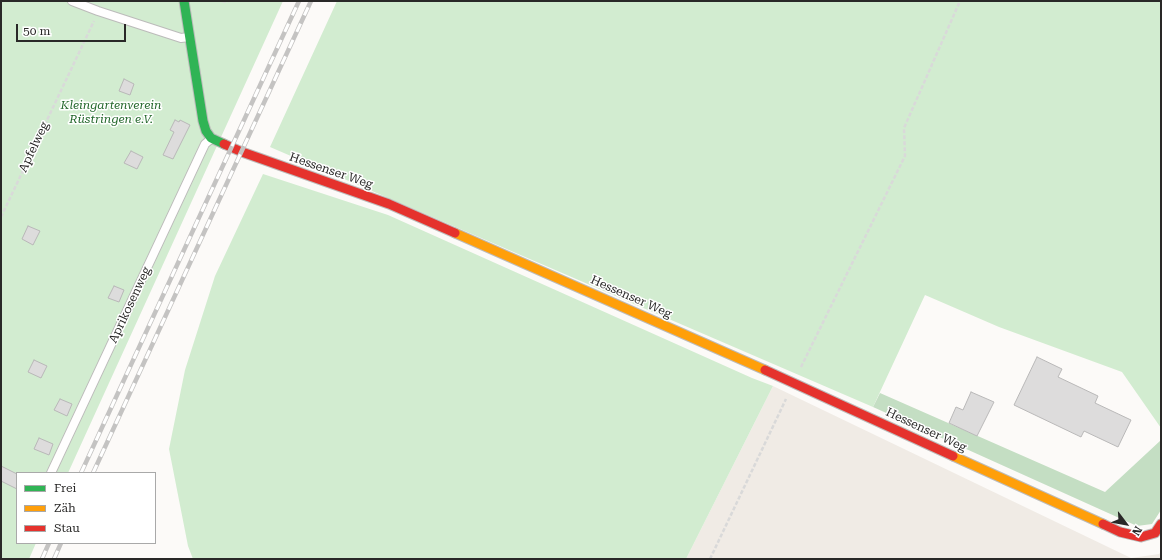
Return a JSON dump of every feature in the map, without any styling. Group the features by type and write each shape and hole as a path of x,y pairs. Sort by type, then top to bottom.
{"street":[{"path":"184,1 203,121 206,131 211,138"},
{"name":"Hessenser Weg","path":"211,138 242,152 389,204 794,382 1120,532 1141,537 1155,532 1161,524"}],"lane":[{"path":"72,1 181,38 190,36"},
{"name":"Aprikosenweg","path":"52,472 205,144 211,138"}],"path":[{"path":"222,1 229,1"},
{"path":"710,559 794,382 905,156 904,128 960,1"},
{"name":"Apfelweg","path":"1,217 98,11"}],"shaded area":[{"path":"773,386 1131,558 1159,554 1161,552 1161,559 686,559"}],"green space":[{"name":"Kleingartenverein Rüstringen e.V.","path":"1,1 283,1 68,472 16,472 16,544 36,544 29,559 1,559"},
{"path":"337,1 1161,1 1161,428 1122,372 999,327 925,295 873,407 270,147"},
{"path":"263,174 388,215 752,378 773,386 686,559 193,559 188,546 169,449 185,370 215,276"},
{"path":"880,393 1105,492 1161,440 1161,510 1152,524 1137,526 873,407"}],"building":[{"path":"124,79 134,84 130,95 119,91"},
{"path":"175,120 179,122 180,120 190,125 173,159 163,155 174,132 170,130"},
{"path":"131,151 143,157 137,169 124,163"},
{"path":"28,226 40,231 33,245 22,239"},
{"path":"114,286 124,290 119,302 108,298"},
{"path":"1037,357 1062,369 1058,377 1098,396 1095,403 1131,420 1118,447 1084,431 1081,437 1014,405"},
{"path":"34,360 47,366 41,378 28,372"},
{"path":"971,392 994,402 977,436 949,423 956,407 963,410"},
{"path":"60,399 72,404 67,416 54,410"},
{"path":"39,438 53,444 49,455 34,449"},
{"path":"1,466 16,474 16,488 1,481"}],"railway":[{"path":"81,472 299,1"},
{"path":"93,472 311,1"},
{"path":"42,559 49,544"},
{"path":"54,559 61,544"}],"traffic: fast":[{"path":"184,1 203,121 206,131 211,138 224,144"}],"traffic: slow":[{"path":"455,233 765,370"},
{"path":"953,456 1103,524"}],"traffic: jam":[{"path":"224,144 242,152 389,204 455,233"},
{"path":"765,370 953,456"},
{"path":"1103,524 1120,532 1141,537 1155,533 1161,524"}]}
